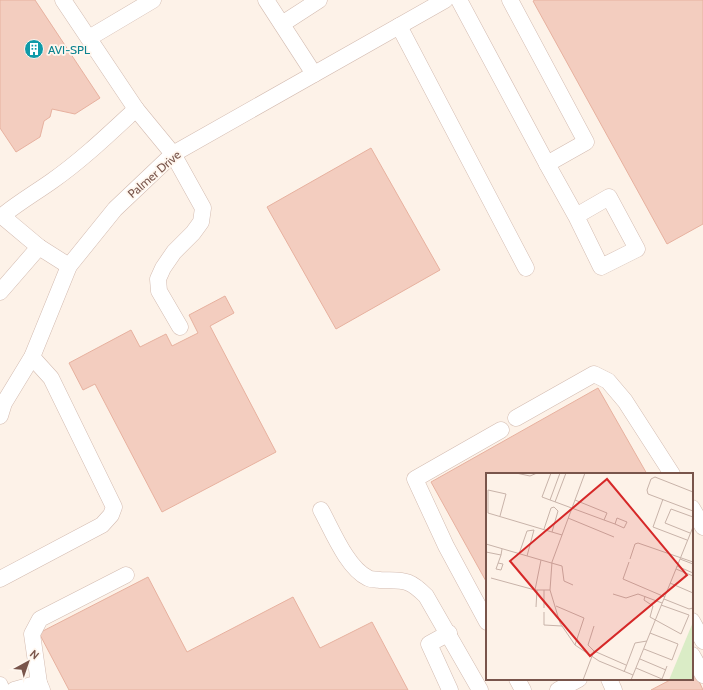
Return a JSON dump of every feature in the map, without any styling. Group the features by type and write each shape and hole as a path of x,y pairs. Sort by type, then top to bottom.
{"street":[{"path":"89,38 153,0"},
{"path":"266,0 314,74"},
{"path":"282,24 319,0"},
{"name":"Palmer Drive","path":"0,416 4,403 32,357 68,266 115,209 173,154 445,0"},
{"path":"459,0 500,73 547,164 576,216"},
{"path":"510,0 586,142 547,164"},
{"path":"67,1 89,38 136,109 173,154 203,208 201,222 193,233 174,252 163,268 158,280 159,290 180,327"},
{"path":"399,26 526,268"},
{"path":"68,266 38,247 2,221 17,203 52,181 95,147 136,109"},
{"path":"0,292 38,247"},
{"path":"0,579 102,525 111,515 114,507 51,378 32,357"},
{"path":"516,418 594,374 608,381 625,401 671,473"},
{"path":"486,620 446,546 415,479 500,430"},
{"path":"321,510 344,553 359,572 369,579 406,580 417,586 426,596 449,633 480,690"},
{"path":"693,510 703,527"},
{"path":"14,690 40,687 32,634 40,619 126,575"},
{"path":"693,619 703,613"},
{"path":"693,622 703,641"},
{"path":"449,633 429,644 450,690"},
{"path":"693,657 703,675"},
{"path":"518,680 523,690"},
{"path":"558,690 577,680"},
{"path":"609,680 614,690"},
{"path":"0,685 1,690"}],"building":[{"name":"AVI-SPL","path":"0,0 35,0 100,98 75,114 52,109 50,117 44,121 40,137 16,152 0,128"},
{"path":"703,0 703,224 667,244 533,1"},
{"path":"371,148 440,270 336,329 267,207"},
{"path":"225,296 234,313 210,326 276,452 162,512 95,384 83,390 69,363 131,330 140,347 166,334 172,346 198,333 189,315"},
{"path":"598,388 646,473 486,473 486,581 431,482"},
{"path":"148,577 187,652 293,597 320,648 372,622 408,690 69,690 39,633"},
{"path":"693,668 703,690 651,690 670,680 693,680"}],"place":[{"name":"AVI-SPL","path":"34,49"}]}
